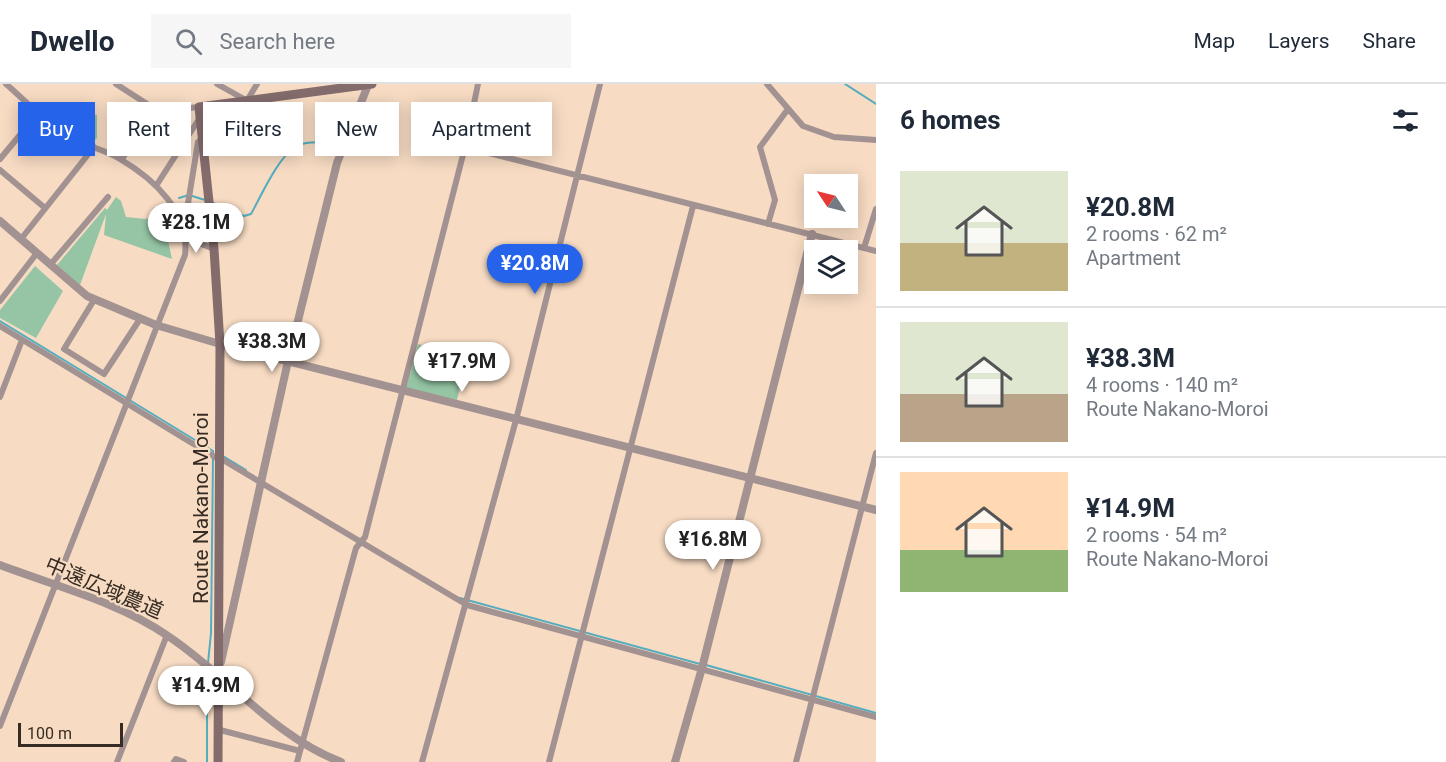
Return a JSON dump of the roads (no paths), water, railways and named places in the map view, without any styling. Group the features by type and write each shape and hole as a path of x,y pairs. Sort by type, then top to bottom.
{"main road":[{"path":"199,107 246,99 263,100 370,85"},
{"name":"Route Nakano-Moroi","path":"199,107 203,138"},
{"name":"Route Nakano-Moroi","path":"205,156 220,344 218,458 220,730 218,762"}],"street":[{"path":"6,84 27,102"},
{"path":"116,84 143,102"},
{"path":"217,84 246,99 257,84"},
{"path":"474,102 478,84"},
{"path":"422,762 468,602 516,420 600,84"},
{"path":"767,84 803,126 834,137 876,140"},
{"path":"219,673 288,361 337,164 370,85"},
{"path":"191,108 199,107"},
{"path":"768,224 775,200 760,147 789,109"},
{"path":"156,186 200,118"},
{"path":"0,159 18,137"},
{"path":"0,726 185,255 185,234 198,142 203,138"},
{"path":"95,147 122,160 156,186 172,203 185,234 214,249"},
{"path":"21,239 87,156"},
{"path":"122,160 124,156"},
{"path":"297,762 356,548 363,540 463,156"},
{"path":"500,156 876,251"},
{"path":"0,170 45,208"},
{"path":"50,264 108,197"},
{"path":"549,762 693,206"},
{"path":"864,248 876,208"},
{"path":"0,221 94,300 156,325 220,344 876,510"},
{"path":"675,762 702,668 748,479 812,234"},
{"path":"0,301 37,253"},
{"path":"94,300 64,349 104,374 140,319"},
{"path":"0,326 218,458 468,602 876,717"},
{"path":"0,396 22,339"},
{"path":"796,762 876,453"},
{"name":"中遠広域農道","path":"0,565 129,614 166,634 219,673 301,747 340,762"},
{"path":"117,762 166,634"},
{"path":"220,730 301,747"},
{"path":"174,762 176,759 184,762"}],"waterway":[{"path":"845,84 876,104"},
{"path":"213,203 244,216 251,214 270,178 288,153 301,145 315,143"},
{"path":"179,198 189,195 205,200"},
{"path":"0,321 213,453"},
{"path":"223,456 246,470"},
{"path":"208,663 211,633 213,459"},
{"path":"460,598 700,664"},
{"path":"706,665 876,713"},
{"path":"207,669 207,762"}]}
